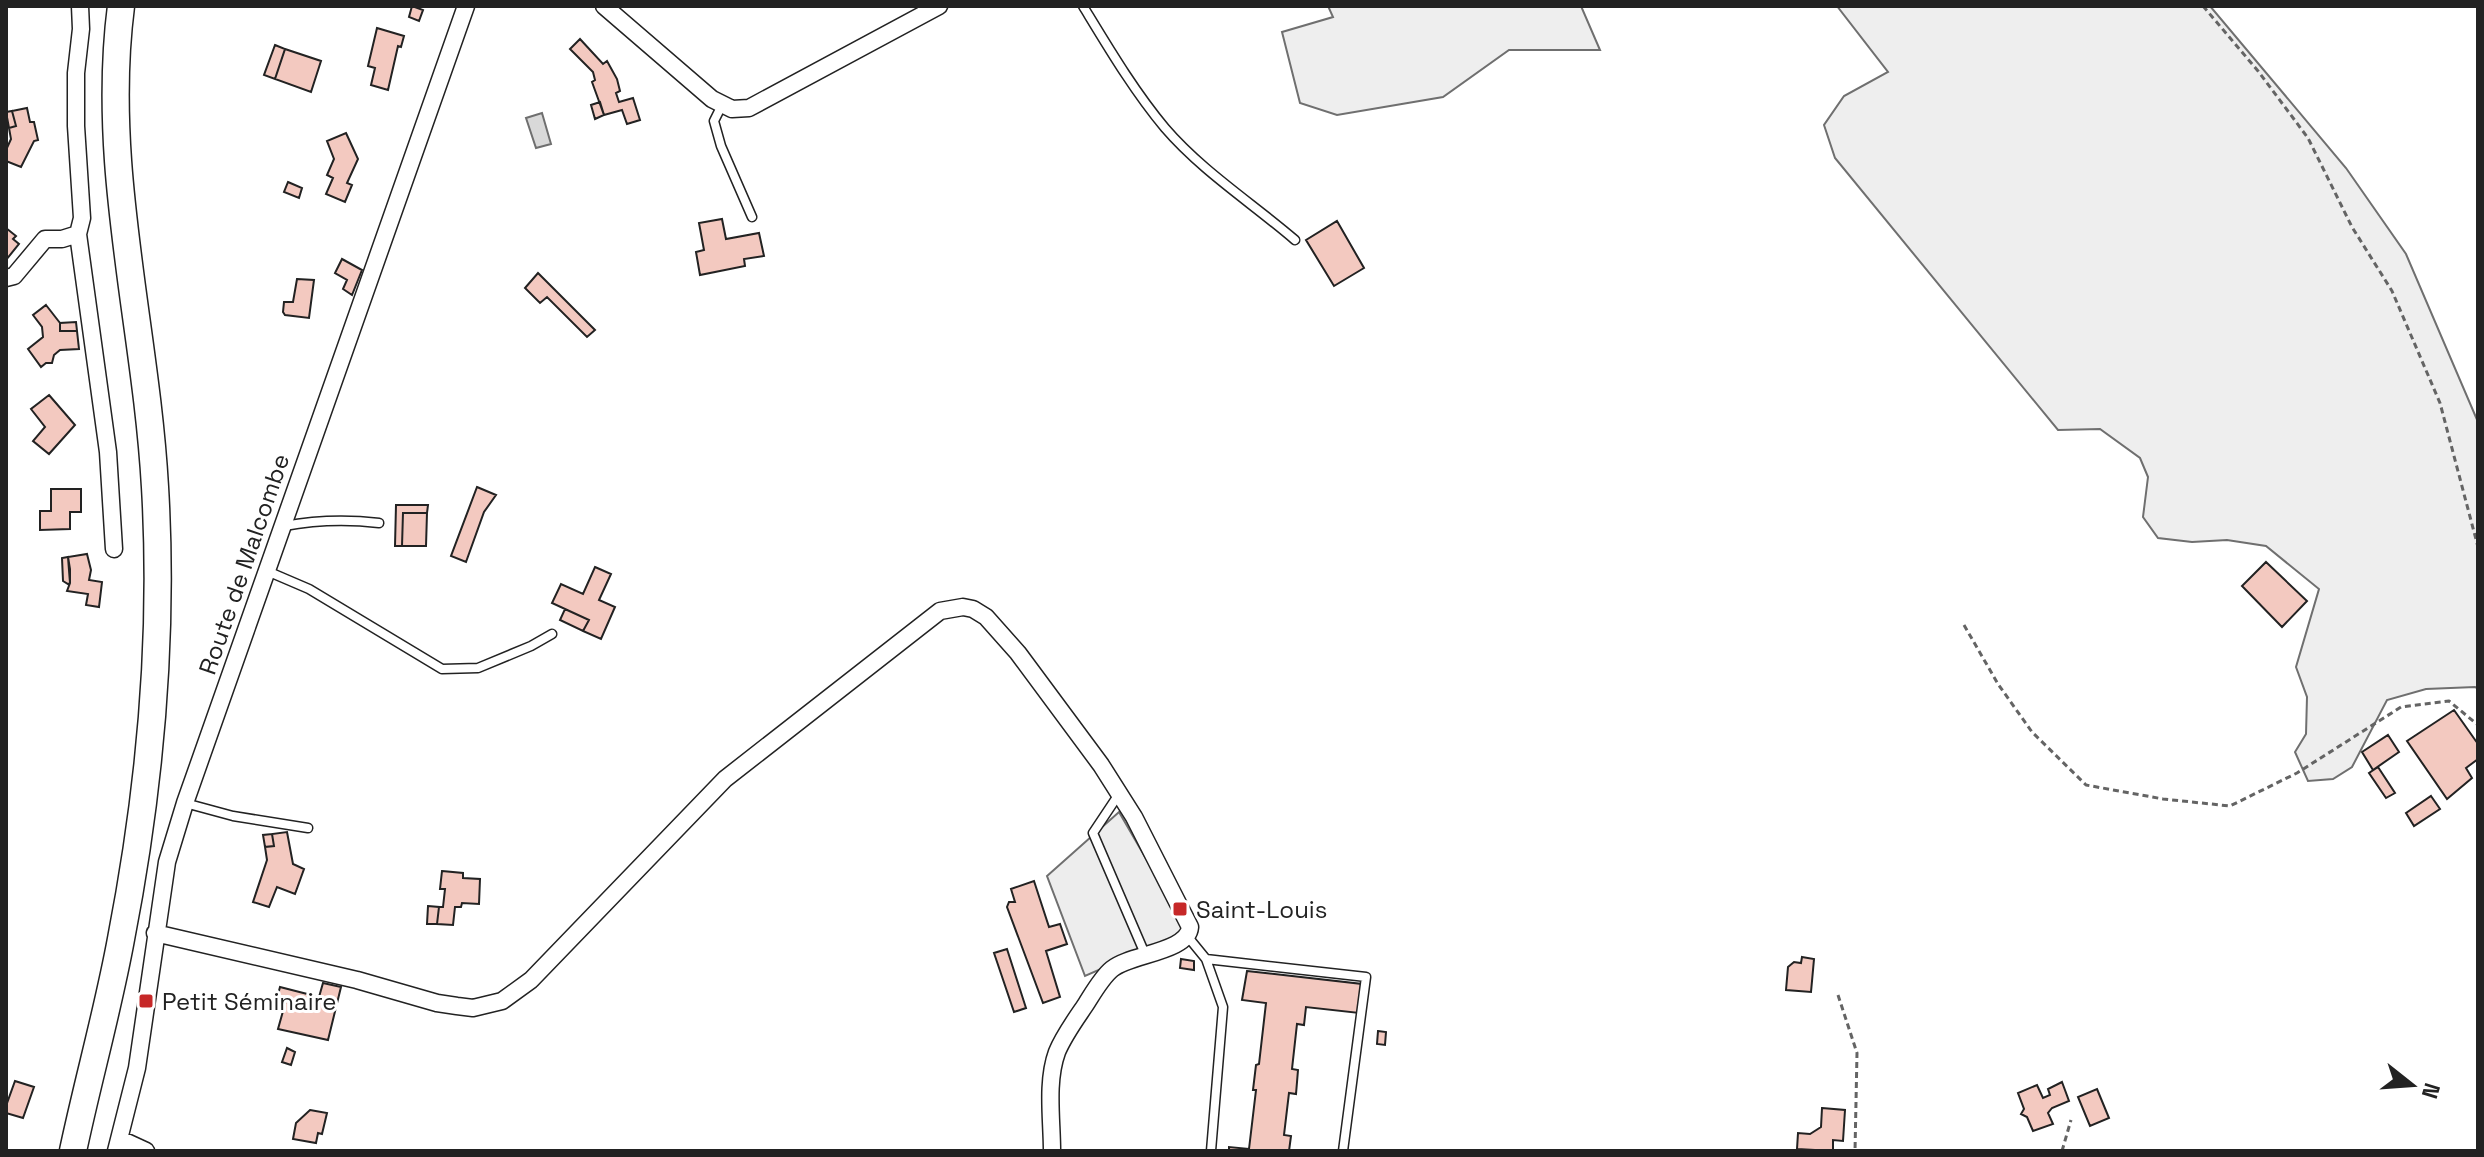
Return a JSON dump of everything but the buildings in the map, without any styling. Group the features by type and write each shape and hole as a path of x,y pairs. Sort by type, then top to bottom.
{"main road":[{"path":"73,1151 121,940 133,871 156,679 158,588 155,487 145,372 118,179 115,103 121,6"},
{"path":"61,1151 90,1069"}],"street":[{"path":"80,6 76,126 82,218 78,234 108,452 114,549"},
{"name":"Route de Malcombe","path":"118,1145 137,1068 167,862 185,803 466,6"},
{"path":"604,6 712,99 732,109 749,108 939,6"},
{"path":"6,278 14,276 45,239 62,239 78,234"},
{"path":"155,933 357,980 437,1003 473,1008 502,1001 531,980 725,779 940,611 973,609 986,617 1018,653 1101,765 1134,817 1190,927 1188,937 1179,944 1145,954 1112,969 1071,1027 1057,1053 1052,1080 1052,1151"},
{"path":"118,1145 146,1151"}],"lane":[{"path":"1083,6 1165,128 1197,159 1295,240"},
{"path":"722,104 714,121 721,146 752,217"},
{"path":"283,527 310,521 379,523"},
{"path":"266,571 309,589 442,669 478,668 552,634"},
{"path":"1119,794 1093,833 1145,954"},
{"path":"185,803 233,816 308,828"},
{"path":"1188,937 1206,959 1223,1007 1211,1151"},
{"path":"1206,959 1366,977 1343,1151"}],"path":[{"path":"2203,6 2258,71 2308,138 2352,227 2392,291 2440,403 2478,547"},
{"path":"1964,625 1998,684 2032,732 2086,785 2163,799 2230,806 2297,773 2401,707 2449,701 2478,725"},
{"path":"1838,995 1857,1053 1855,1151"},
{"path":"2062,1151 2071,1120"}],"shaded area":[{"path":"1328,6 1581,6 1600,50 1509,50 1443,97 1337,115 1300,103 1282,32 1333,17"},
{"path":"1837,6 2210,6 2346,168 2406,254 2478,422 2478,689 2426,689 2387,700 2352,767 2333,779 2308,781 2295,752 2306,734 2307,697 2296,667 2319,589 2266,546 2227,540 2192,542 2158,538 2143,517 2148,477 2140,458 2100,429 2058,430 1835,158 1824,125 1844,96 1888,72"},
{"path":"542,113 551,144 536,148 526,118"},
{"path":"1119,812 1188,931 1085,976 1047,876"}],"place":[{"name":"Saint-Louis","path":"1180,909"},
{"name":"Petit Séminaire","path":"146,1001"}]}
